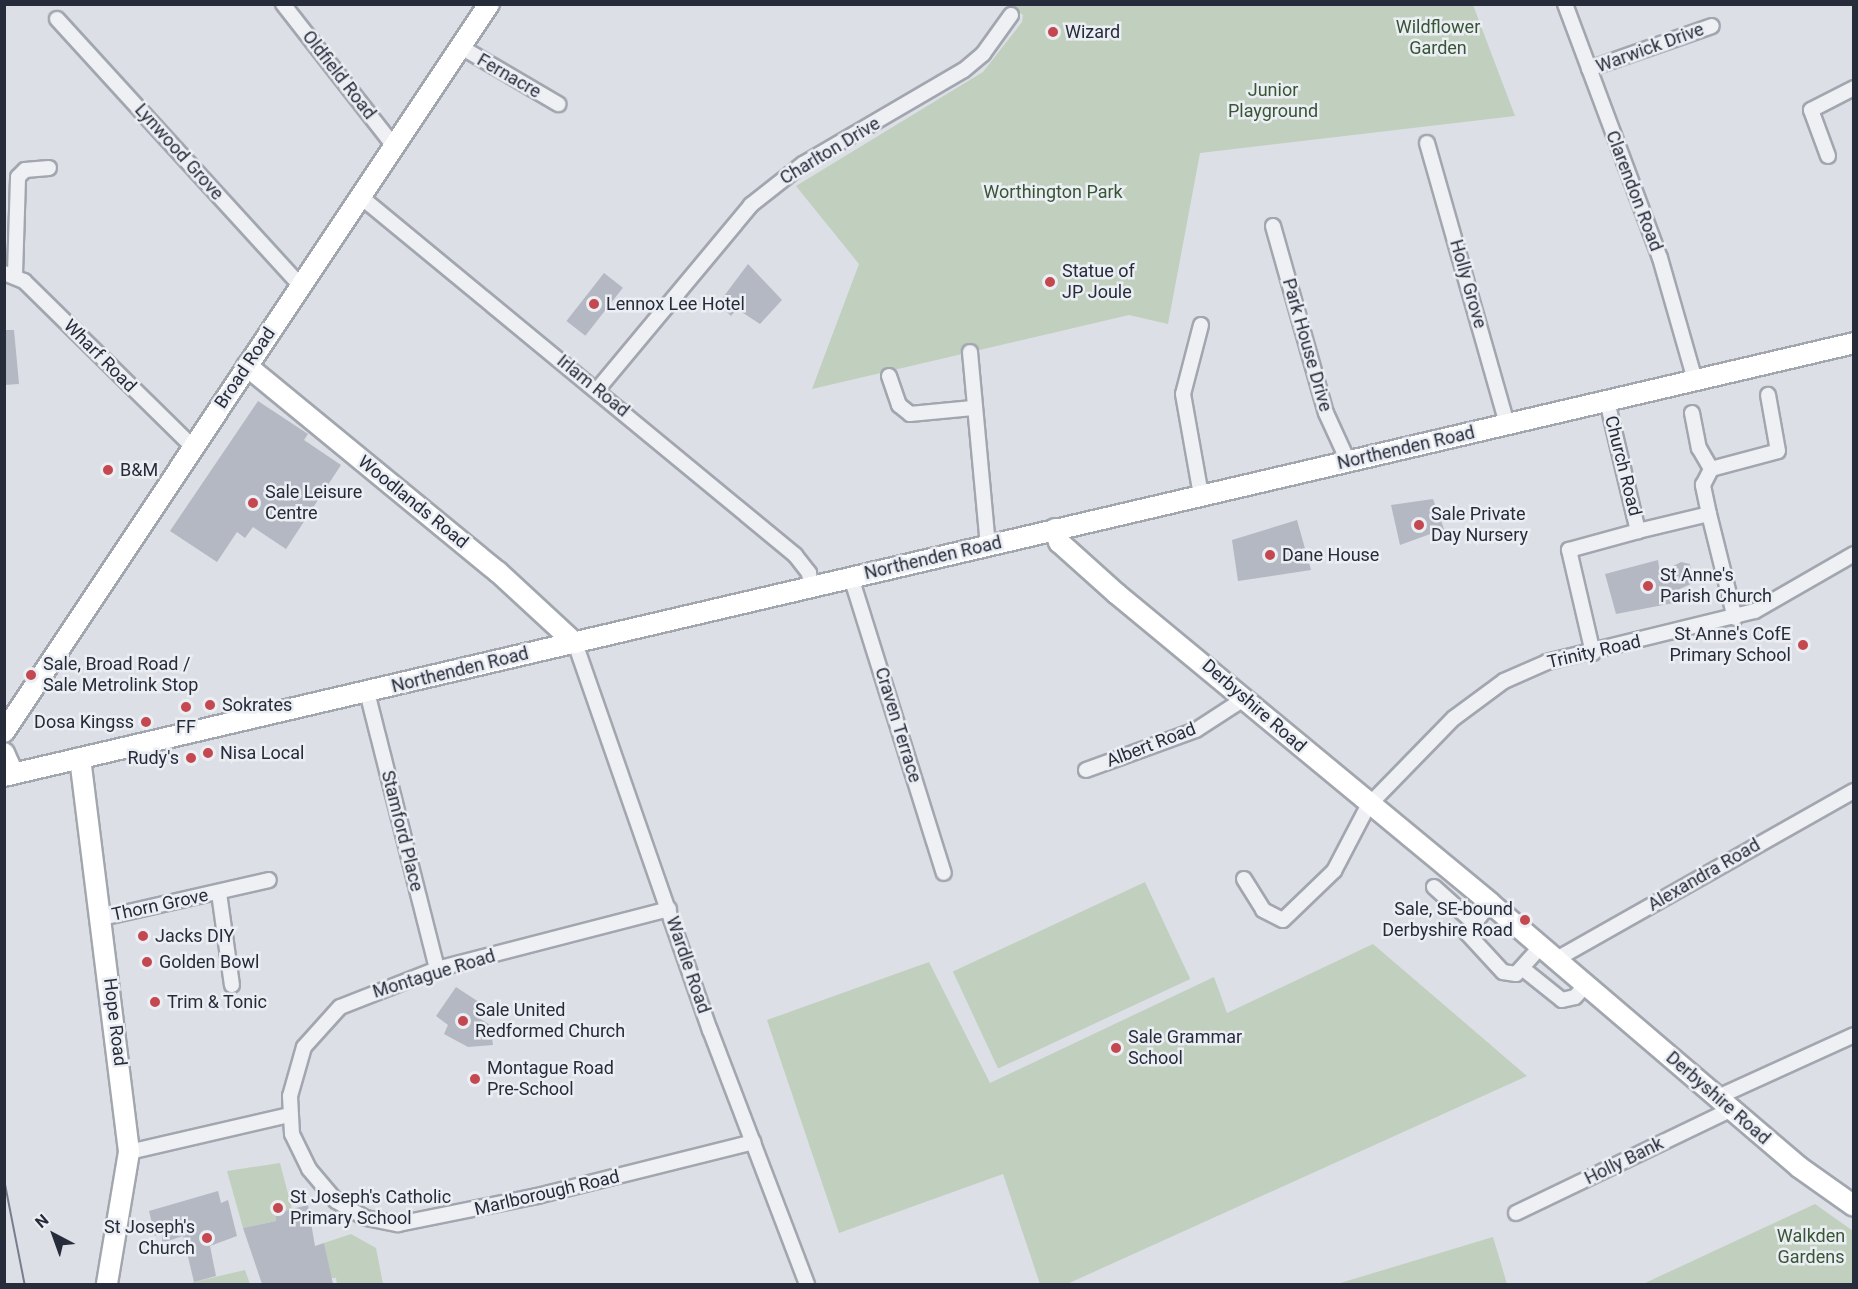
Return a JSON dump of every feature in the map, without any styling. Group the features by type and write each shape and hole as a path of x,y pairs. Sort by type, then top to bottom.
{"street":[{"name":"Oldfield Road","path":"283,4 394,146"},
{"name":"Broad Road","path":"4,732 80,613 489,4"},
{"name":"Clarendon Road","path":"1565,4 1660,258 1695,380"},
{"name":"Charlton Drive","path":"597,390 751,205 803,164 964,70 990,45 1011,15"},
{"name":"Lynwood Grove","path":"57,19 300,285"},
{"name":"Warwick Drive","path":"1589,69 1712,26"},
{"name":"Fernacre","path":"460,47 558,104"},
{"path":"1828,156 1811,110 1854,88"},
{"name":"Holly Grove","path":"1427,143 1507,424"},
{"path":"10,274 18,177 25,170 49,168"},
{"name":"Irlam Road","path":"361,197 795,555 808,573 811,587"},
{"name":"Park House Drive","path":"1273,226 1326,413 1348,461"},
{"name":"Wharf Road","path":"10,274 192,446"},
{"path":"1201,325 1183,394 1201,495"},
{"name":"Northenden Road","path":"9,774 368,692 1854,343"},
{"path":"970,352 973,408 988,545"},
{"name":"Woodlands Road","path":"247,366 498,572 575,643"},
{"path":"889,376 898,405 910,414 973,408"},
{"path":"1710,469 1778,451 1768,395"},
{"name":"Church Road","path":"1607,401 1638,531"},
{"path":"1692,412 1699,448 1710,469"},
{"path":"1710,469 1703,485 1735,618"},
{"path":"1593,653 1569,550 1709,514"},
{"name":"Derbyshire Road","path":"1055,529 1059,542 1117,594 1245,698 1368,806 1490,903 1817,1182 1854,1206"},
{"name":"Trinity Road","path":"1244,879 1263,910 1283,920 1334,871 1368,806 1478,698 1523,671 1735,618 1854,554"},
{"name":"Craven Terrace","path":"851,578 944,873"},
{"name":"Wardle Road","path":"575,643 753,1142 807,1284"},
{"name":"Stamford Place","path":"368,692 437,969"},
{"name":"Albert Road","path":"1086,770 1196,730 1245,698"},
{"path":"4,753 9,774"},
{"name":"Hope Road","path":"80,758 102,918 129,1152 107,1284"},
{"name":"Alexandra Road","path":"1555,960 1854,791"},
{"path":"1445,897 1459,879"},
{"name":"Thorn Grove","path":"102,918 269,880"},
{"path":"1434,887 1473,922"},
{"name":"Thorn Grove","path":"219,893 232,985"},
{"path":"1490,903 1473,922 1467,933 1469,940 1510,975 1522,968 1540,947"},
{"name":"Montague Road","path":"289,1115 304,1047 325,1020 360,996 437,969 669,909"},
{"path":"1522,968 1562,1000 1575,997 1585,986"},
{"name":"Holly Bank","path":"1516,1213 1854,1035"},
{"path":"129,1152 289,1115"},
{"name":"Marlborough Road","path":"289,1115 299,1151 329,1194 366,1218 398,1224 537,1196 753,1142"}],"green space":[{"name":"Worthington Park","path":"1010,5 1473,5 1515,116 1200,153 1168,324 1129,315 812,389 859,264 796,186 983,72 1022,22 1023,15"},
{"path":"1145,882 1190,979 998,1069 953,972"},
{"name":"Sale Grammar School","path":"1373,944 1527,1076 1067,1284 1040,1284 1003,1174 839,1233 767,1020 929,962 990,1083 1214,977 1227,1013"},
{"path":"280,1163 292,1209 276,1213 276,1221 243,1228 227,1171"},
{"name":"Walkden Gardens","path":"1815,1204 1853,1231 1853,1284 1643,1284"},
{"path":"351,1234 376,1248 383,1284 337,1284 336,1278 331,1278 324,1243"},
{"path":"1493,1237 1507,1284 1337,1284"},
{"path":"245,1270 250,1284 191,1284 194,1282"}],"building":[{"path":"748,264 782,300 760,324 737,309 731,316 718,304"},
{"name":"Lennox Lee Hotel","path":"604,273 623,288 585,336 566,321"},
{"path":"4,330 14,330 19,384 4,385"},
{"name":"Sale Leisure Centre","path":"258,401 308,434 304,440 341,465 286,549 253,527 245,538 237,532 217,562 170,531"},
{"name":"Sale Private Day Nursery","path":"1433,499 1444,529 1400,545 1391,505"},
{"name":"Dane House","path":"1297,520 1311,570 1238,581 1232,540"},
{"name":"St Anne's Parish Church","path":"1658,560 1660,573 1681,562 1690,564 1693,583 1675,591 1679,602 1616,614 1605,574"},
{"name":"Sale United Redformed Church","path":"456,987 482,1004 476,1016 490,1025 493,1045 468,1047 444,1034 448,1025 436,1016"},
{"name":"St Joseph's Church","path":"218,1191 221,1203 228,1200 237,1236 210,1246 216,1276 194,1282 183,1236 162,1243 163,1230 155,1236 149,1211"},
{"name":"St Joseph's Catholic Primary School","path":"308,1205 315,1246 324,1243 333,1284 262,1284 243,1228 276,1221 276,1213"}],"tram line":[{"path":"4,1177 25,1284"}],"place":[{"name":"Wizard","path":"1053,32"},
{"name":"Statue of JP Joule","path":"1050,282"},
{"name":"Lennox Lee Hotel","path":"594,304"},
{"name":"B&M","path":"108,470"},
{"name":"Sale Leisure Centre","path":"253,503"},
{"name":"Sale Private Day Nursery","path":"1419,525"},
{"name":"Dane House","path":"1270,555"},
{"name":"St Anne's Parish Church","path":"1648,586"},
{"name":"St Anne's CofE Primary School","path":"1803,645"},
{"name":"Sale, Broad Road / Sale Metrolink Stop","path":"31,675"},
{"name":"Sokrates","path":"210,705"},
{"name":"FF","path":"186,707"},
{"name":"Dosa Kingss","path":"146,722"},
{"name":"Nisa Local","path":"208,753"},
{"name":"Rudy's","path":"191,758"},
{"name":"Sale, SE-bound Derbyshire Road","path":"1525,920"},
{"name":"Jacks DIY","path":"143,936"},
{"name":"Golden Bowl","path":"147,962"},
{"name":"Trim & Tonic","path":"155,1002"},
{"name":"Sale United Redformed Church","path":"463,1021"},
{"name":"Sale Grammar School","path":"1116,1048"},
{"name":"Montague Road Pre-School","path":"475,1079"},
{"name":"St Joseph's Catholic Primary School","path":"278,1208"},
{"name":"St Joseph's Church","path":"207,1238"}],"park label":[{"name":"Wildflower Garden","path":"1438,38"},
{"name":"Junior Playground","path":"1273,101"}]}
